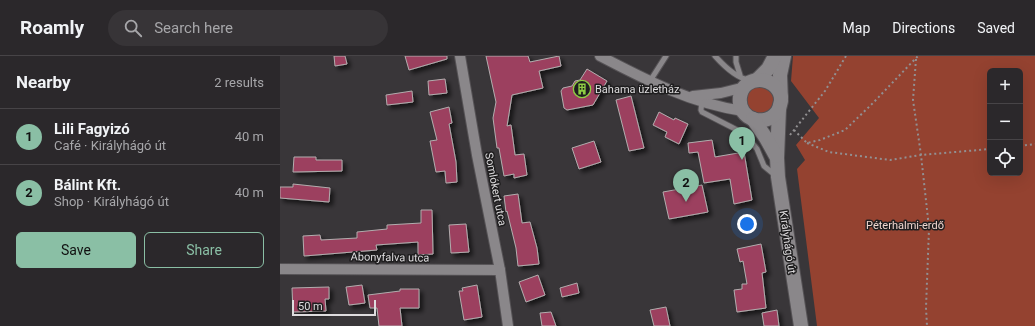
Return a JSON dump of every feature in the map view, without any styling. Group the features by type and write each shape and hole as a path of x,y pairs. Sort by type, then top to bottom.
{"street":[{"name":"Somlókert utca","path":"460,56 477,155 500,270 508,326"},
{"path":"600,56 650,82 686,97 730,109 760,121 775,115 780,103 779,90 774,84 764,80 749,81"},
{"path":"686,97 721,93 749,81 768,69 775,56"},
{"name":"Királyhágó út","path":"784,56 780,76 777,158 778,177 800,326"},
{"path":"748,115 740,104 740,97 749,81"},
{"name":"Királyhágó út","path":"748,115 766,138 777,158"},
{"name":"Abonyfalva utca","path":"280,269 500,270"}],"lane":[{"path":"650,82 666,56"},
{"path":"716,56 725,67 749,81"},
{"path":"736,56 736,67 749,81"},
{"path":"702,101 702,112 745,134 757,149 764,166 778,177"}],"path":[{"path":"787,140 825,91 846,56"},
{"path":"807,143 820,140 845,130 918,56"},
{"path":"916,59 913,100 929,228 926,308 927,326"},
{"path":"794,130 807,143 829,152 866,158 890,160 921,155 987,149"},
{"path":"1023,146 1035,144"}],"green space":[{"name":"Péterhalmi-erdő","path":"793,56 1035,56 1035,326 817,326 797,169 805,160 796,145 819,118 791,81"},
{"path":"760,86 770,90 774,100 770,110 760,114 750,110 746,100 750,90"}],"building":[{"path":"334,56 345,56 347,64 335,66"},
{"path":"405,56 447,56 447,59 409,70"},
{"path":"486,56 528,56 530,62 559,56 561,66 539,71 543,88 512,95 507,126 511,125 515,155 524,154 527,175 514,178 514,174 504,176 499,148 497,148 493,118 496,102"},
{"name":"Bahama üzletház","path":"587,69 607,81 593,105 567,110 564,108 561,91 563,88 572,86 575,81 580,80"},
{"path":"445,79 447,93 429,95 428,81"},
{"path":"412,91 413,102 387,105 386,95"},
{"path":"631,96 644,148 629,151 616,100"},
{"path":"449,107 452,123 449,124 456,162 457,182 446,183 445,171 436,172 430,141 437,140 430,112"},
{"path":"659,112 674,120 675,118 688,124 679,144 665,137 667,132 653,125"},
{"path":"712,140 715,157 744,152 752,200 734,204 730,179 704,183 698,152 689,153 688,143"},
{"path":"594,141 601,162 579,169 572,148"},
{"path":"294,157 316,157 316,160 342,160 342,171 293,172"},
{"path":"293,184 330,188 329,202 280,198 280,187 293,187"},
{"path":"702,185 708,212 669,219 663,192"},
{"path":"518,194 522,223 530,222 537,248 539,264 518,266 516,248 507,211 506,212 504,196"},
{"path":"421,210 432,210 433,254 418,255 418,242 376,245 377,250 304,256 303,236 320,235 321,240 357,238 357,232 387,229 387,225 421,223"},
{"path":"466,224 469,252 451,253 449,225"},
{"path":"761,244 766,272 762,273 766,308 737,312 734,290 742,289 742,284 747,284 743,261 740,262 737,249"},
{"path":"538,275 545,295 526,302 519,282"},
{"path":"577,283 579,293 562,297 560,288"},
{"path":"362,285 365,303 349,305 346,287"},
{"path":"477,285 482,317 464,320 459,291 463,291 462,288"},
{"path":"329,287 329,299 325,299 326,311 293,312 292,288"},
{"path":"400,289 419,289 419,308 400,308 402,326 379,326 377,308 370,308 368,295 400,291"},
{"path":"666,307 670,326 654,326 650,310"},
{"path":"777,310 779,326 764,326 762,313"},
{"path":"551,312 556,326 542,326 540,313"}],"place":[{"name":"Bahama üzletház","path":"582,89"},
{"name":"Lili Fagyizó","path":"742,160"},
{"name":"Bálint Kft.","path":"686,202"}]}
